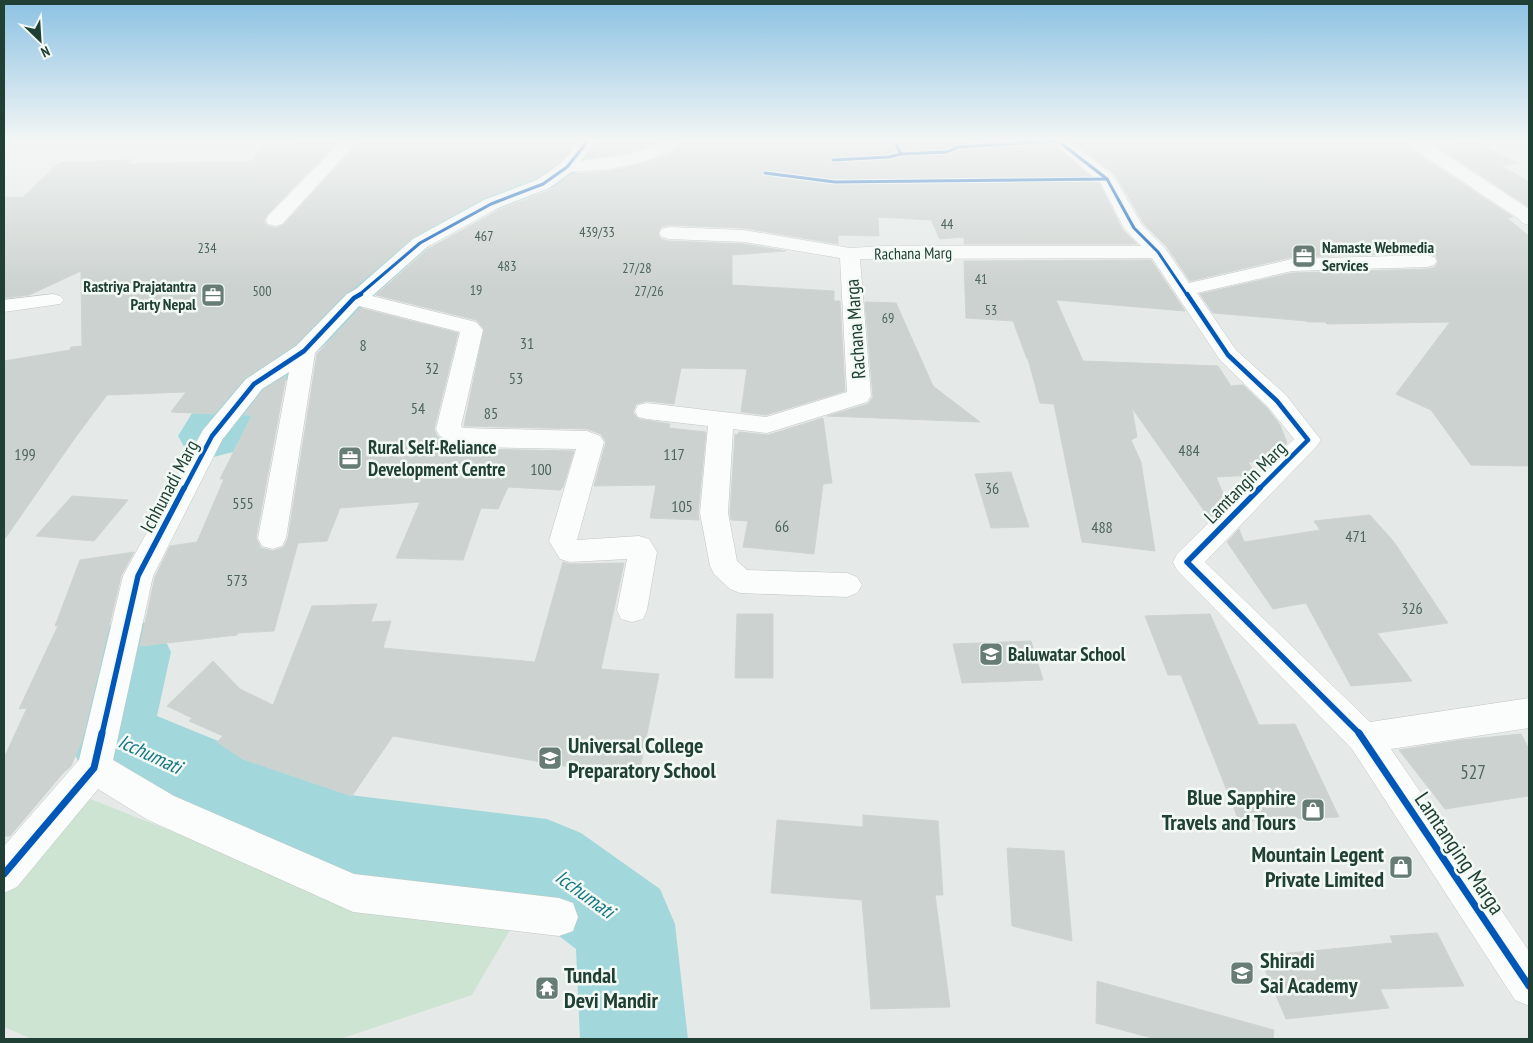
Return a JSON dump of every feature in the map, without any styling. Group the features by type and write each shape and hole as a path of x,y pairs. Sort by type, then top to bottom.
{"street":[{"path":"275,220 304,190"},
{"name":"Ichhunadi Marg","path":"4,874 94,768 138,576 212,436 254,384 304,351 354,298 363,293 420,243 491,204 528,190"},
{"name":"Lamtangin Marg","path":"1113,190 1134,228 1158,252 1228,355 1277,401 1308,440 1187,562 1364,738"},
{"path":"1488,190 1528,216 1529,220"},
{"name":"Rachana Marg","path":"669,233 744,236 850,254 894,252 1158,252"},
{"name":"Rachana Marga","path":"647,412 767,425 859,396 850,254"},
{"path":"1184,290 1292,265 1428,261"},
{"path":"354,298 468,327 472,330 448,429 456,435 472,438 587,440 590,442 563,541 570,551 639,547 642,552 632,610"},
{"path":"4,306 53,300"},
{"path":"272,538 304,351"},
{"path":"720,420 714,513 724,566 740,581 847,585"},
{"path":"1364,738 1529,714"},
{"name":"Lamtanging Marga","path":"1364,738 1529,986"},
{"path":"94,768 161,808 353,893 559,917"}],"green space":[{"path":"78,794 282,875 510,930 472,995 340,1039 32,1039 4,1027 4,893"}],"building":[{"path":"31,190 291,190 267,215 264,221 267,226 276,228 283,225 315,190 505,190 483,198 412,238 346,293 295,345 245,378 214,414 171,412 186,392 107,395 4,540 4,361 70,350 71,347 82,346 81,271 29,295 4,298 4,197 23,197"},
{"path":"550,190 1102,190 1122,229 1137,244 964,244 964,237 940,239 931,220 878,217 879,236 838,235 838,244 744,228 669,225 661,227 658,234 661,239 668,241 744,244 786,251 732,255 732,285 834,291 834,301 840,301 845,391 766,415 741,412 747,369 681,368 674,404 647,401 636,404 633,412 638,419 670,424 669,428 706,432 698,513 699,520 650,518 656,485 594,486 606,442 601,434 587,429 464,426 484,329 476,320 376,295 428,249 499,210"},
{"path":"1124,190 1472,190 1513,217 1507,218 1529,236 1529,466 1471,465 1431,410 1396,394 1450,322 1327,324 1325,322 1213,313 1200,294 1292,273 1428,269 1435,267 1438,262 1436,256 1427,253 1292,257 1190,281 1167,247 1144,224"},
{"path":"1503,190 1529,190 1529,207"},
{"path":"1151,260 1185,311 1056,300 1083,361 1218,366 1231,386 1243,385 1267,408 1280,425 1287,443 1277,453 1269,454 1271,459 1268,462 1248,462 1255,475 1216,477 1227,502 1210,519 1132,408 1137,437 1131,440 1141,462 1155,551 1082,542 1054,404 1040,403 1028,359 1013,321 966,318 964,261"},
{"path":"865,302 896,303 933,386 980,422 827,416 868,404 873,397"},
{"path":"360,308 458,333 434,429 437,436 447,443 471,449 574,451 563,487 560,490 508,487 498,509 481,508 463,560 396,558 420,502 340,508 327,541 298,543 274,631 238,633 237,635 140,646 155,577 170,546 197,542 224,479 220,479 252,415 244,415 263,390 286,376 256,538 261,548 273,551 284,547 288,538 317,354"},
{"path":"823,418 832,483 823,484 814,554 743,547 748,521 731,520 730,513 735,434 738,435 739,432 768,435"},
{"path":"1011,472 1029,527 991,528 975,474"},
{"path":"72,496 128,500 94,541 36,536"},
{"path":"1370,515 1394,542 1448,623 1377,633 1412,681 1351,686 1306,603 1273,609 1227,542 1239,529 1244,542 1320,530 1314,521"},
{"path":"134,552 121,576 82,740 71,766 10,836 4,836 4,758 27,708 19,709 58,626 55,626 80,560"},
{"path":"563,562 570,564 624,563 601,669 659,674 638,779 393,736 352,796 243,759 217,742 223,736 189,721 192,718 167,706 213,661 240,689 273,705 312,606 377,604 371,622 391,621 383,648 535,662"},
{"path":"737,614 773,614 773,678 735,678"},
{"path":"1210,614 1259,725 1295,724 1339,817 1239,821 1181,675 1168,675 1145,616"},
{"name":"Baluwatar School","path":"1031,641 1043,680 962,683 953,644"},
{"path":"1521,734 1529,749 1529,796 1445,809 1399,750 1461,740"},
{"path":"863,815 938,821 943,895 935,895 950,1007 871,1009 862,900 771,893 777,820 863,827"},
{"path":"1007,848 1064,851 1072,941 1012,926"},
{"path":"1437,933 1464,986 1380,989 1389,1008 1286,1019 1259,956 1393,943 1390,936"},
{"path":"1097,981 1274,1030 1273,1039 1156,1039 1096,1023"}],"waterway":[{"name":"Icchumati","path":"210,436 216,425 256,376 328,312 349,290 423,227 472,203 506,190"},
{"name":"Icchumati","path":"131,652 110,737 350,842 547,867 625,924 634,1039"}],"cycle path":[{"path":"4,874 94,768 138,576 212,436 254,384 304,351 354,298 363,293 420,243 491,204 528,190"},
{"path":"1113,190 1134,228 1158,252 1228,355 1277,401 1308,440 1187,562 1364,738 1529,986"}],"place":[{"name":"Namaste Webmedia Services","path":"1304,256"},
{"name":"Rastriya Prajatantra Party Nepal","path":"213,295"},
{"name":"Rural Self-Reliance Development Centre","path":"350,458"},
{"name":"Baluwatar School","path":"991,654"},
{"name":"Universal College Preparatory School","path":"550,758"},
{"name":"Blue Sapphire Travels and Tours","path":"1313,810"},
{"name":"Mountain Legent Private Limited","path":"1401,867"},
{"name":"Shiradi Sai Academy","path":"1242,973"},
{"name":"Tundal Devi Mandir","path":"547,988"}]}
